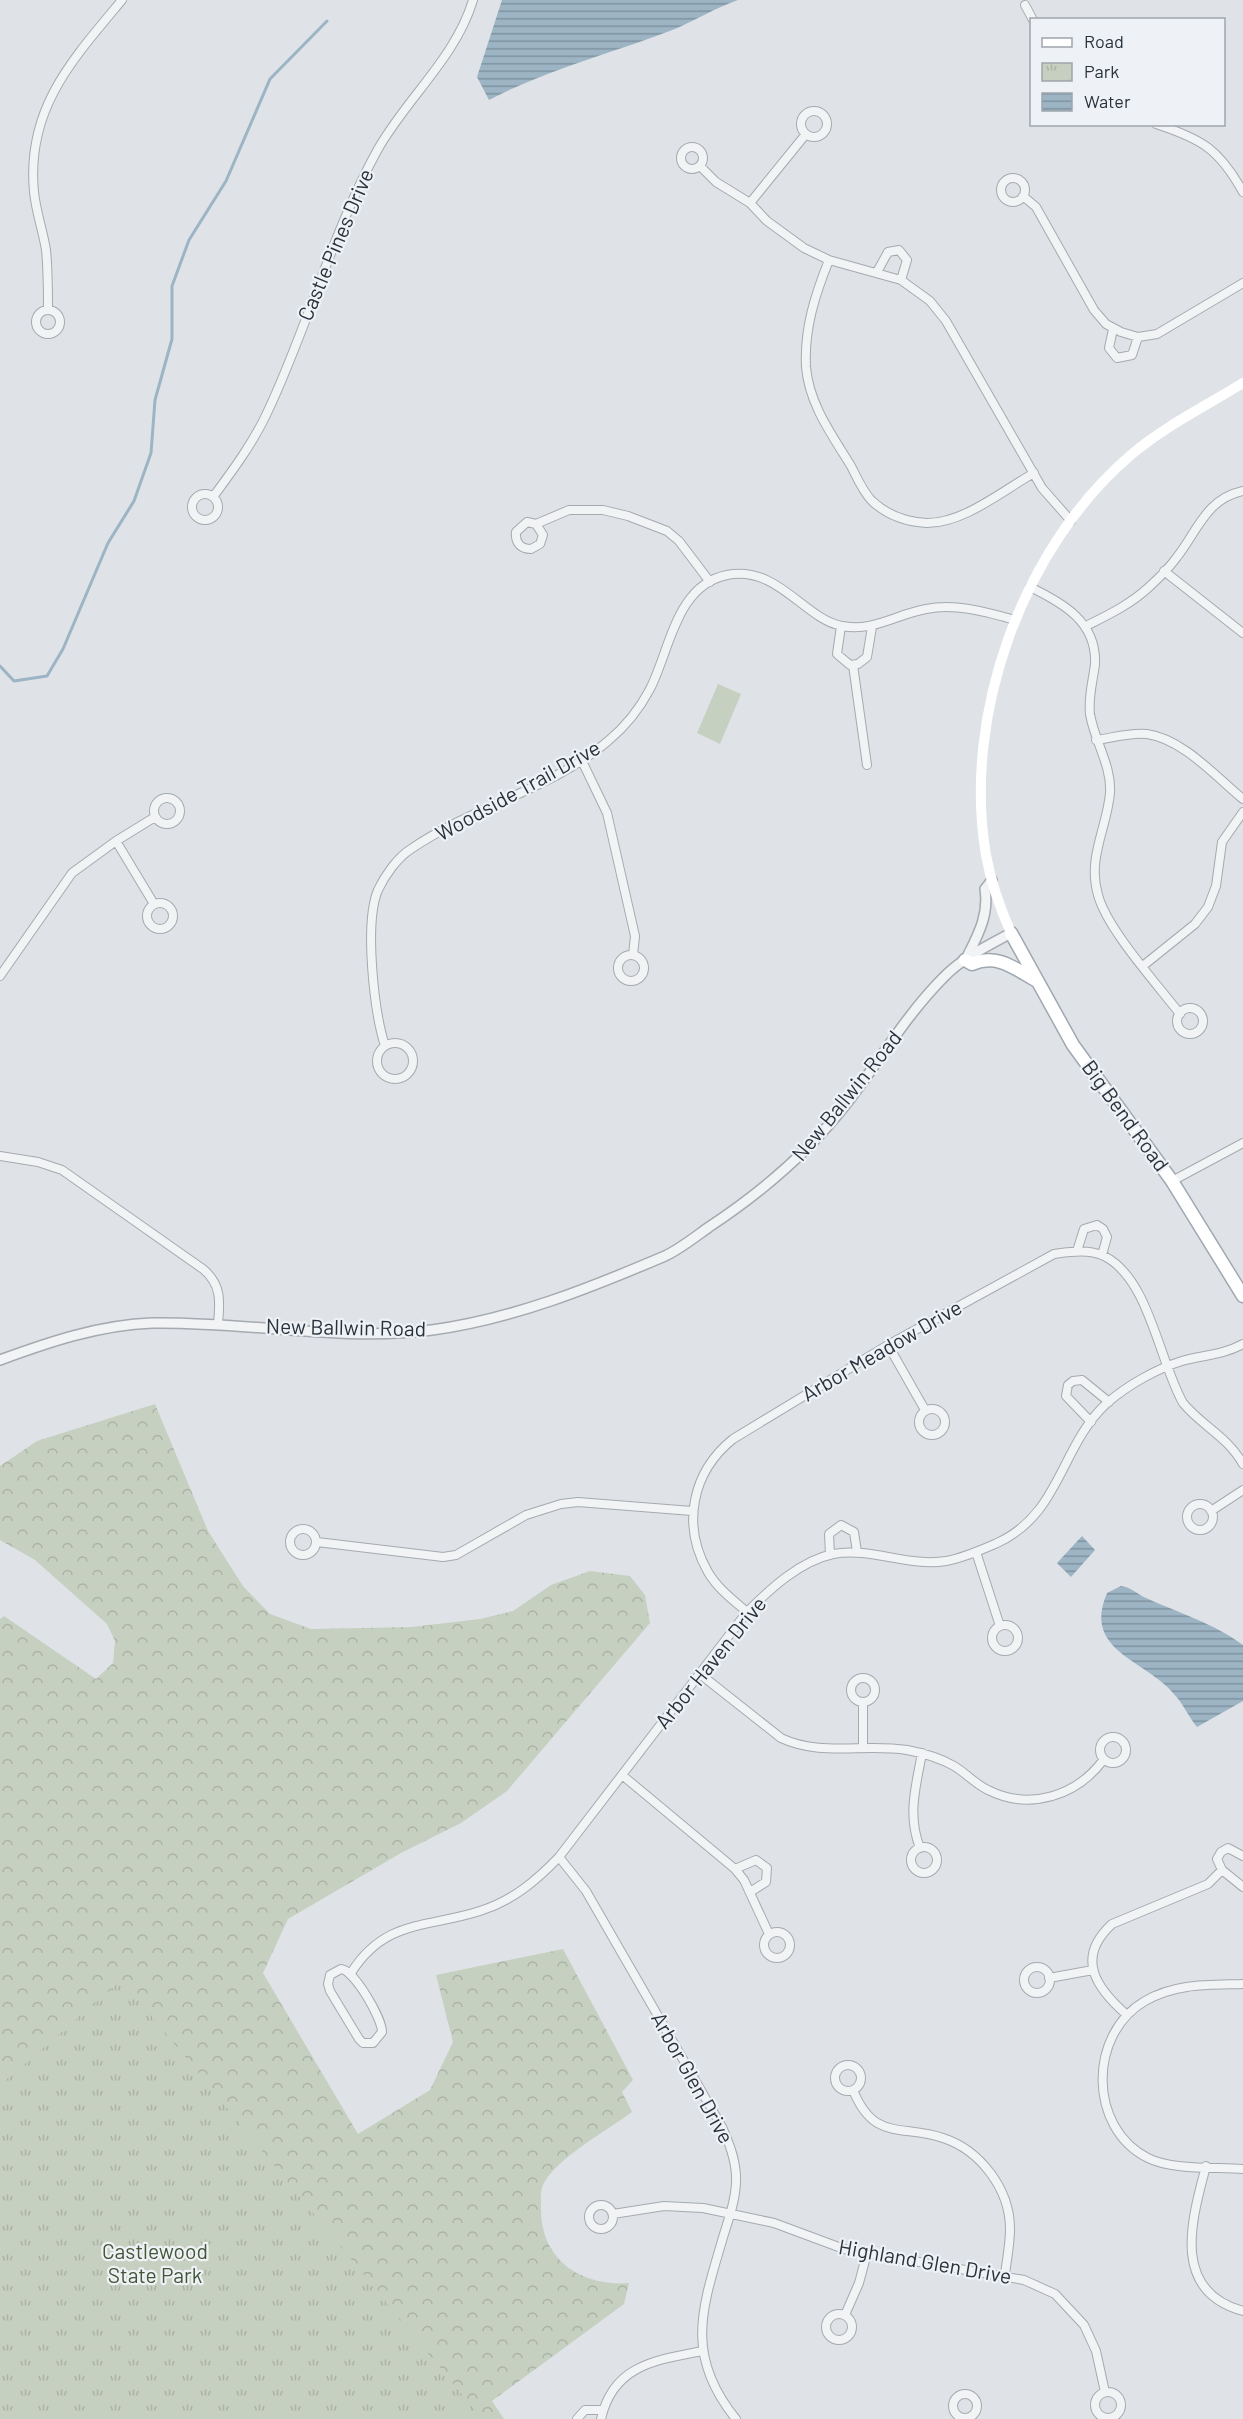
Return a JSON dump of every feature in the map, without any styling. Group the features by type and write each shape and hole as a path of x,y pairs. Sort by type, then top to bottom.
{"main road":[{"path":"1011,933 992,880 984,835 983,767 994,691 1015,620 1030,586 1071,521 1109,475 1145,443 1243,383"},
{"name":"Big Bend Road","path":"1011,933 1073,1045 1172,1181 1243,1296"},
{"path":"965,960 972,964 981,960 1002,962 1013,966 1038,982"}],"street":[{"path":"48,310 46,249 33,178 37,136 57,82 70,62 122,0"},
{"name":"Castle Pines Drive","path":"213,496 247,449 266,414 318,286 379,148 455,41 473,0"},
{"path":"1025,5 1032,18"},
{"path":"1162,126 1206,144 1224,161 1243,192"},
{"path":"750,203 806,134"},
{"path":"700,165 716,182 750,203 791,239 829,260 901,280 930,301 946,321 1034,474 1071,521"},
{"path":"1023,196 1036,207 1094,310 1117,331 1138,337 1156,334 1243,283"},
{"path":"877,272 888,252 898,250 907,260 901,280"},
{"path":"829,260 812,304 806,354 808,382 816,406 873,501 903,519 917,522 942,521 960,515 1034,474"},
{"path":"1117,331 1109,348 1117,358 1132,354 1138,337"},
{"path":"1086,626 1134,599 1176,558 1209,508 1229,494 1243,491"},
{"path":"536,524 568,510 603,510 628,516 667,531 679,541 710,582"},
{"path":"1164,572 1243,633"},
{"name":"Woodside Trail Drive","path":"385,1046 378,1024 372,919 378,890 387,875 410,849 582,761 608,741 635,712 653,683 682,611 694,594 710,582 726,575 755,576 841,626 872,627 909,613 943,606 978,610 1015,620"},
{"path":"1030,586 1062,603 1086,626 1094,650 1090,713 1110,784 1095,859 1097,894 1111,923 1180,1014"},
{"path":"841,626 837,654 845,663 853,665 867,657 872,627"},
{"path":"853,665 867,765"},
{"path":"1096,740 1130,734 1156,736 1185,752 1243,799"},
{"path":"582,761 608,813 635,936 633,955"},
{"path":"1144,965 1195,924 1208,907 1216,885 1222,842 1243,812"},
{"path":"0,976 72,873 116,840 155,818"},
{"path":"116,840 154,904"},
{"path":"965,960 983,923 987,901 985,889 992,880"},
{"name":"New Ballwin Road","path":"0,1360 91,1330 149,1323 218,1324 387,1333 432,1330 497,1317 545,1304 669,1254 756,1196 789,1167 846,1104 921,1002 944,977 965,960 1011,933"},
{"name":"Woodside Trail Drive","path":"396,1043 411,1051 412,1068 405,1077 393,1080 378,1068 378,1056 385,1046 396,1043"},
{"path":"1172,1181 1243,1143"},
{"path":"0,1156 38,1162 62,1170 203,1269 209,1274 220,1296 218,1324"},
{"path":"1077,1251 1084,1229 1097,1225 1103,1229 1107,1237 1102,1255"},
{"name":"Arbor Meadow Drive","path":"747,1612 708,1573 694,1531 692,1511 701,1479 720,1450 743,1433 888,1345 1042,1259 1077,1251 1102,1255 1123,1270 1137,1291 1183,1403 1191,1412 1224,1437 1243,1464"},
{"name":"Arbor Haven Drive","path":"351,1973 362,1955 374,1944 421,1924 478,1912 498,1904 539,1878 559,1857 747,1612 783,1579 830,1555 857,1552 944,1561 976,1552 1018,1533 1049,1498 1067,1460 1091,1422 1109,1402 1142,1379 1166,1366 1215,1355 1243,1344"},
{"path":"888,1345 925,1410"},
{"path":"1091,1422 1066,1396 1068,1385 1073,1381 1082,1380 1109,1402"},
{"path":"1211,1510 1243,1490"},
{"path":"317,1542 443,1557 469,1550 526,1515 561,1504 578,1502 692,1511"},
{"path":"830,1555 830,1534 841,1525 854,1532 857,1552"},
{"path":"976,1552 1000,1626"},
{"path":"700,1674 781,1738 796,1745 814,1749 863,1748 922,1754 956,1767 985,1789 1016,1800 1046,1799 1073,1788 1096,1770 1104,1759"},
{"path":"863,1703 863,1748"},
{"path":"920,1848 914,1832 912,1807 922,1754"},
{"path":"622,1775 735,1869 750,1892 769,1934"},
{"path":"1243,1856 1233,1848 1224,1850 1217,1859 1222,1870 1243,1887"},
{"name":"Arbor Glen Drive","path":"559,1857 586,1891 722,2127 735,2163 735,2194 705,2300 702,2350 713,2386 736,2419"},
{"path":"735,1869 751,1861 764,1864 768,1873 765,1882 750,1892"},
{"path":"1127,2015 1101,1991 1093,1970 1096,1944 1112,1924 1208,1884 1222,1870"},
{"path":"346,1969 351,1973 380,2020 382,2032 373,2043 363,2043 359,2039 328,1984 334,1971 346,1969"},
{"path":"1049,1978 1093,1970"},
{"path":"1243,1984 1180,1987 1142,2002 1127,2015 1107,2049 1102,2068 1105,2103 1112,2120 1123,2137 1150,2159 1167,2164 1243,2169"},
{"path":"853,2090 860,2106 885,2127 944,2138 969,2152 991,2173 1003,2196 1010,2227 1005,2274"},
{"path":"1206,2166 1191,2222 1190,2252 1194,2265 1209,2290 1226,2304 1243,2311"},
{"name":"Highland Glen Drive","path":"613,2214 684,2205 774,2223 826,2244 867,2253 1005,2274 1045,2289 1073,2311 1084,2325 1096,2351 1105,2392"},
{"path":"846,2315 859,2283 867,2253"},
{"path":"601,2419 603,2410 618,2384 648,2361 702,2350"},
{"path":"577,2419 585,2410 603,2410"}],"green space":[{"path":"718,684 741,694 720,744 697,733"},
{"path":"155,1404 208,1531 243,1586 270,1614 311,1629 412,1627 480,1619 513,1611 551,1585 590,1571 630,1576 645,1595 650,1623 507,1791 461,1823 401,1853 288,1919 263,1973 358,2134 430,2090 453,2042 436,1975 563,1949 633,2080 622,2092 632,2112 583,2145 550,2175 541,2190 542,2226 547,2242 566,2266 594,2280 629,2283 624,2304 492,2401 504,2419 0,2419 0,1619 4,1616 96,1679 113,1663 115,1641 107,1624 35,1560 0,1540 0,1466 37,1441"},
{"name":"Castlewood State Park","path":"122,1980 482,2419 0,2419 0,2085"}],"water":[{"path":"502,0 738,0 675,29 557,70 489,100 477,77"},
{"path":"1082,1536 1095,1550 1071,1577 1057,1563"},
{"path":"1121,1586 1208,1624 1243,1645 1243,1701 1197,1727 1173,1693 1120,1652 1110,1641 1103,1628 1102,1613 1107,1593"}],"waterway":[{"path":"0,666 14,681 47,676 63,649 108,543 134,501 151,453 155,400 172,339 172,286 189,240 226,181 270,79 327,21"}]}
